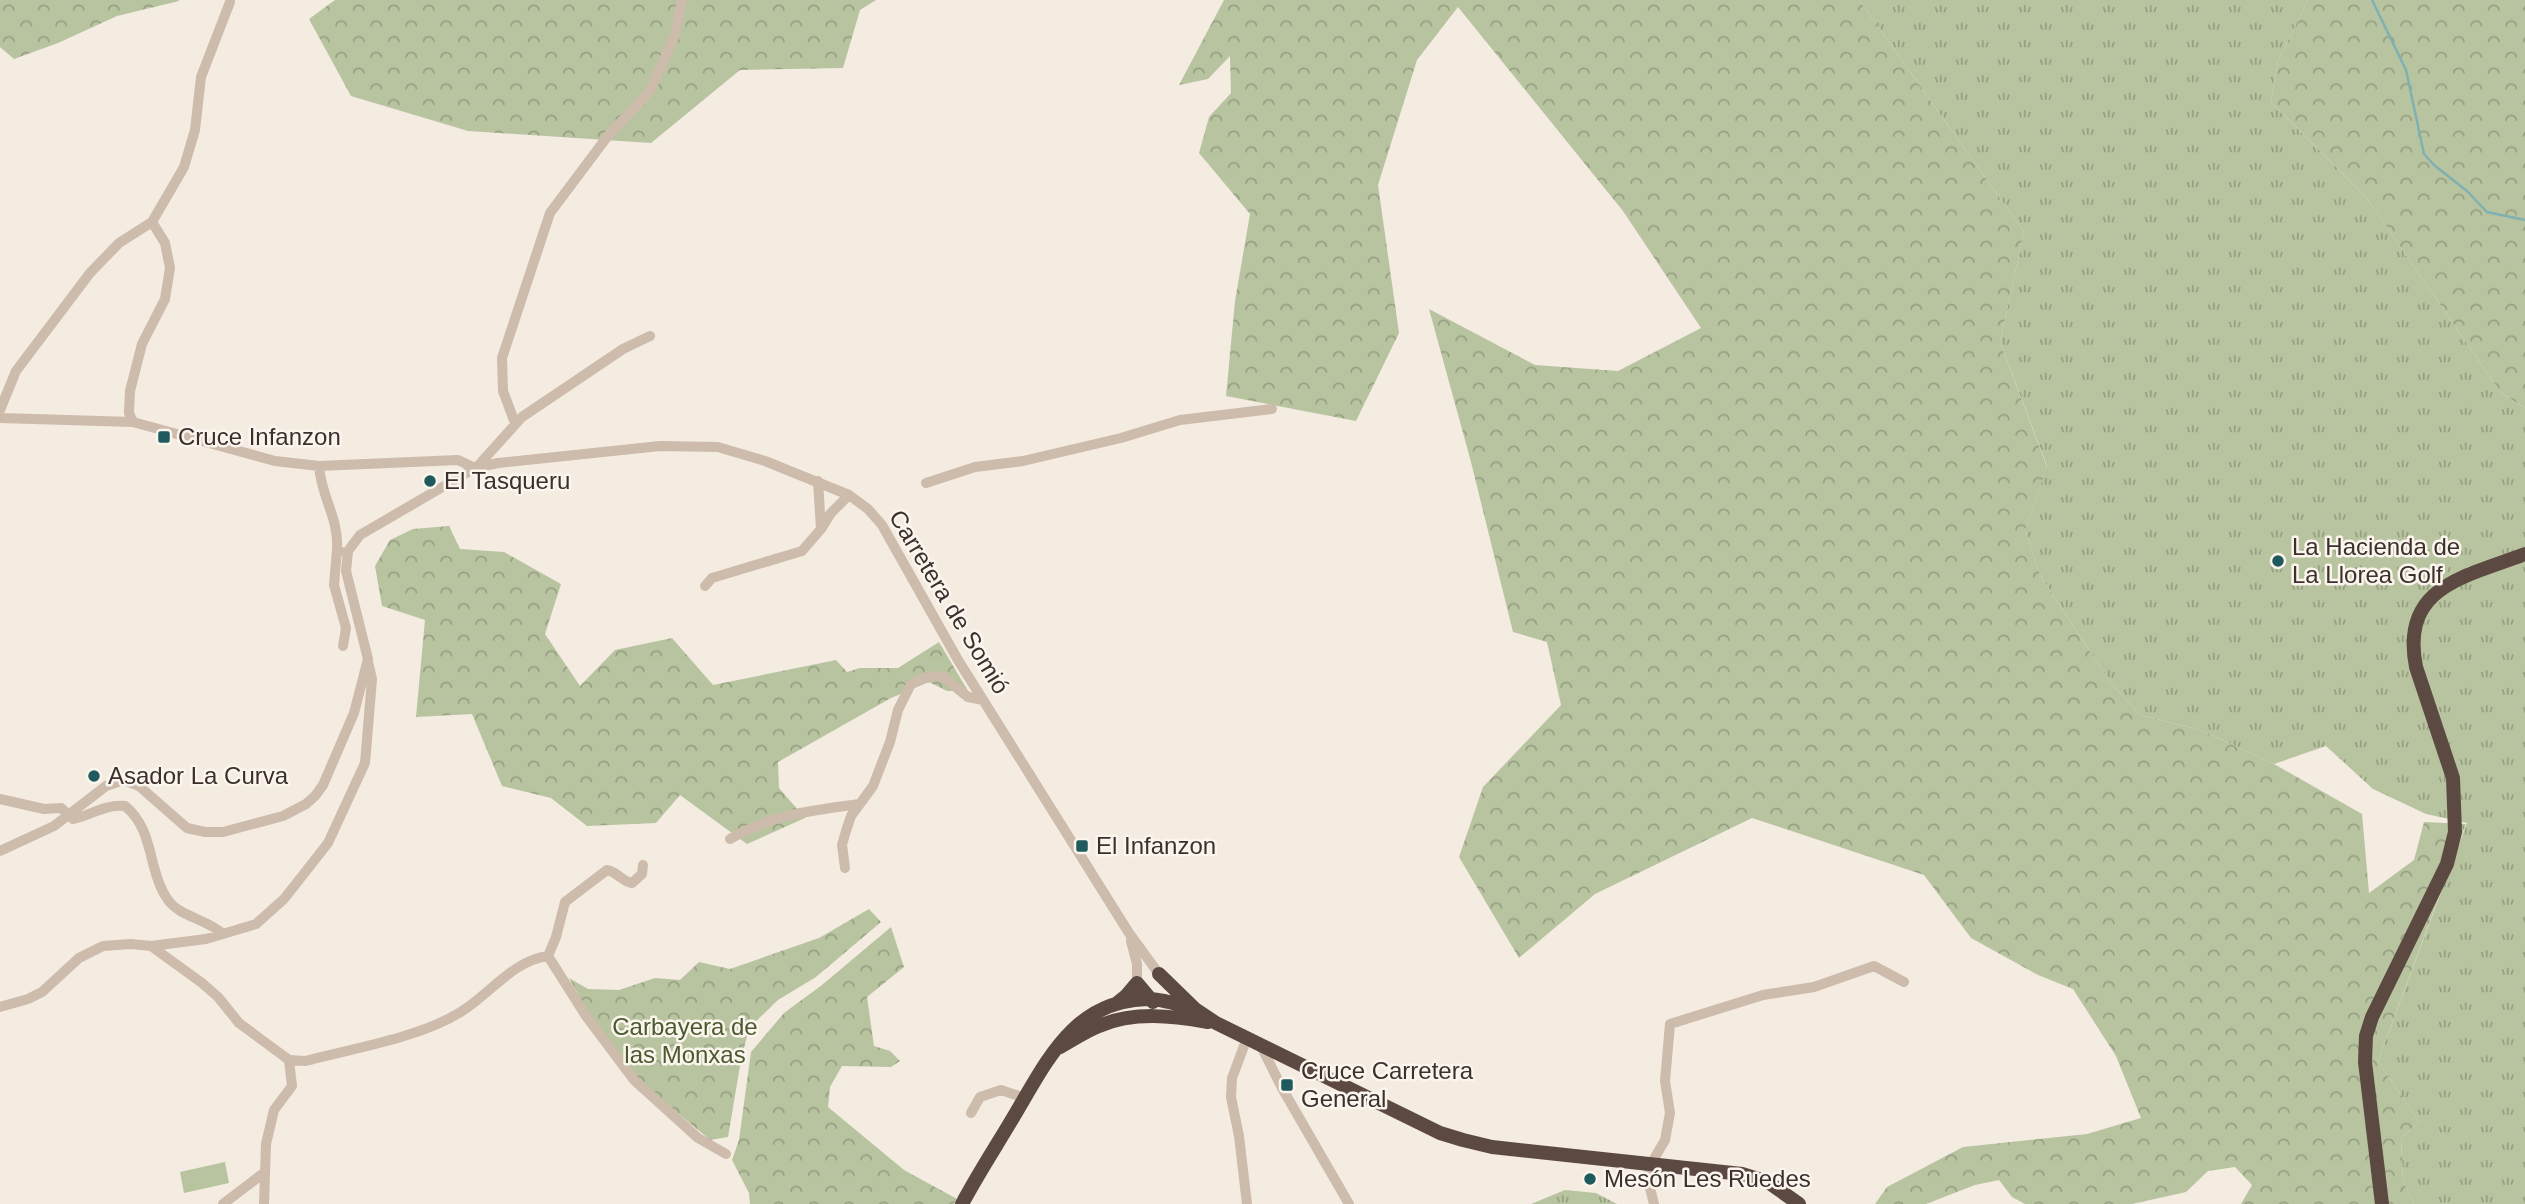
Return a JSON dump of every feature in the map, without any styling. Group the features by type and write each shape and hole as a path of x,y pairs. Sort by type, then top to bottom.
{"highway":[{"path":"2382,1204 2365,1062 2366,1036 2372,1017 2447,864 2455,832 2454,778 2416,667 2413,651 2414,628 2418,613 2441,589 2525,554"},
{"path":"1058,1048 1101,1025 1138,1010 1149,999 1159,974 1195,1009 1216,1023 1440,1133 1492,1147 1756,1177 1768,1182 1799,1204"},
{"path":"1116,1004 1137,983 1149,999 1171,1016"},
{"path":"962,1204 1025,1098 1070,1031 1079,1022 1116,1004 1149,999 1195,1009"},
{"path":"1101,1025 1145,1016 1171,1016 1216,1023"}],"street":[{"path":"515,423 503,391 502,358 550,213 607,137 650,91 675,35 682,0"},
{"path":"0,410 16,371 90,274 119,243 152,222 184,167 195,130 201,77 230,2"},
{"path":"133,422 129,413 130,391 142,344 165,299 170,268 165,243 152,222"},
{"path":"0,418 133,422 275,461 319,466 458,460 475,468 527,412 623,349 650,336"},
{"path":"926,483 975,467 1023,461 1121,438 1180,420 1272,408"},
{"name":"Carretera de Somió","path":"342,551 370,527 475,468 498,463 660,446 718,447 818,481 849,495 868,509 882,525 983,699 1129,933 1159,974"},
{"path":"0,1007 29,999 42,992 79,958 103,946 151,946 206,939 256,924 284,899 328,843 365,762 372,679 338,531 321,481 319,466"},
{"path":"818,481 821,529"},
{"path":"705,586 712,578 802,551 831,513 849,495"},
{"path":"342,551 334,585 346,628 343,646"},
{"path":"0,851 54,826 106,786 124,780 139,786 187,828 205,832 223,832 282,816 306,804 323,785 354,713 368,659"},
{"path":"845,868 842,845 851,816 873,786 890,742 898,710 911,684 923,678 942,676 968,697 983,699"},
{"path":"0,799 44,809 61,808 73,819 114,805 125,806 139,820 149,844 155,873 166,898 174,908 214,925 223,934"},
{"path":"730,839 751,826 782,815 859,804"},
{"path":"548,956 565,902 607,870 613,871 624,882 632,883 642,874 643,865"},
{"path":"1129,933 1137,964 1137,983"},
{"path":"151,946 202,983 218,997 239,1023 289,1060 305,1061 415,1032 440,1022 458,1013 527,961 548,956"},
{"path":"548,956 586,1016 634,1080 698,1138 726,1154"},
{"path":"1654,1204 1647,1176 1665,1140 1670,1113 1665,1081 1670,1024 1763,995 1814,987 1874,966 1904,982"},
{"path":"1247,1038 1232,1078 1231,1097 1239,1136 1247,1204"},
{"path":"1261,1046 1349,1204"},
{"path":"264,1204 266,1144 274,1110 292,1086 289,1060"},
{"path":"971,1113 980,1097 1001,1090 1025,1098"},
{"path":"223,1204 265,1172"}],"green space":[{"path":"0,0 179,1 117,16 58,43 14,59 0,47"},
{"path":"335,0 876,0 860,10 843,68 740,70 651,143 468,131 351,96 309,19"},
{"path":"1224,0 1859,0 2024,232 2000,342 2047,467 2025,530 2041,577 2110,682 2140,715 2201,730 2274,764 2362,814 2369,893 2414,860 2424,822 2466,824 2378,1061 2419,1122 2401,1138 2403,1181 2414,1204 2241,1204 2252,1185 2235,1167 2208,1171 2186,1192 2132,1204 2025,1204 2012,1197 1999,1180 1975,1185 1926,1204 1875,1204 1887,1187 1963,1147 2087,1134 2141,1118 2116,1056 2073,989 2038,975 1971,938 1924,875 1752,818 1595,894 1519,958 1459,857 1483,787 1561,705 1547,642 1513,632 1471,462 1429,309 1535,365 1618,371 1701,328 1623,211 1458,7 1417,60 1378,185 1399,333 1356,421 1226,396 1235,301 1250,214 1199,153 1209,117 1231,93 1230,56 1208,79 1179,85"},
{"path":"1859,0 2308,0 2278,61 2271,102 2366,197 2501,393 2525,408 2525,1204 2414,1204 2403,1181 2401,1138 2419,1122 2378,1061 2467,823 2426,814 2373,789 2326,746 2274,764 2201,730 2140,715 2110,682 2041,577 2025,530 2047,466 2000,342 2024,232"},
{"path":"2308,0 2525,0 2525,408 2501,393 2366,197 2271,102 2278,61"},
{"path":"449,526 460,549 504,552 561,584 545,634 580,686 615,650 672,638 713,685 836,660 847,672 860,668 898,668 939,642 968,691 947,691 929,682 891,698 778,762 779,788 805,818 747,844 680,795 656,823 587,826 551,798 502,786 472,714 416,717 425,620 382,606 375,566 390,540 413,529"},
{"name":"Carbayera de las Monxas","path":"869,909 881,922 816,977 778,1000 749,1028 728,1137 710,1140 635,1077 589,1014 569,978 588,989 619,990 655,978 680,980 699,962 730,969 819,938"},
{"path":"891,927 904,967 867,997 874,1046 890,1051 900,1061 891,1067 842,1066 830,1087 828,1107 904,1170 957,1199 954,1204 750,1204 749,1193 732,1160 739,1140 751,1052 784,1013"},
{"path":"225,1162 229,1183 184,1193 180,1172"},
{"path":"1565,1190 1596,1193 1617,1204 1531,1204"}],"waterway":[{"path":"2372,0 2406,70 2424,154 2487,212 2525,220"}],"place":[{"name":"Cruce Infanzon","path":"164,437"},
{"name":"El Tasqueru","path":"430,481"},
{"name":"La Hacienda de La Llorea Golf","path":"2278,561"},
{"name":"Asador La Curva","path":"94,776"},
{"name":"El Infanzon","path":"1082,846"},
{"name":"Cruce Carretera General","path":"1287,1085"},
{"name":"Mesón Les Ruedes","path":"1590,1179"}]}
